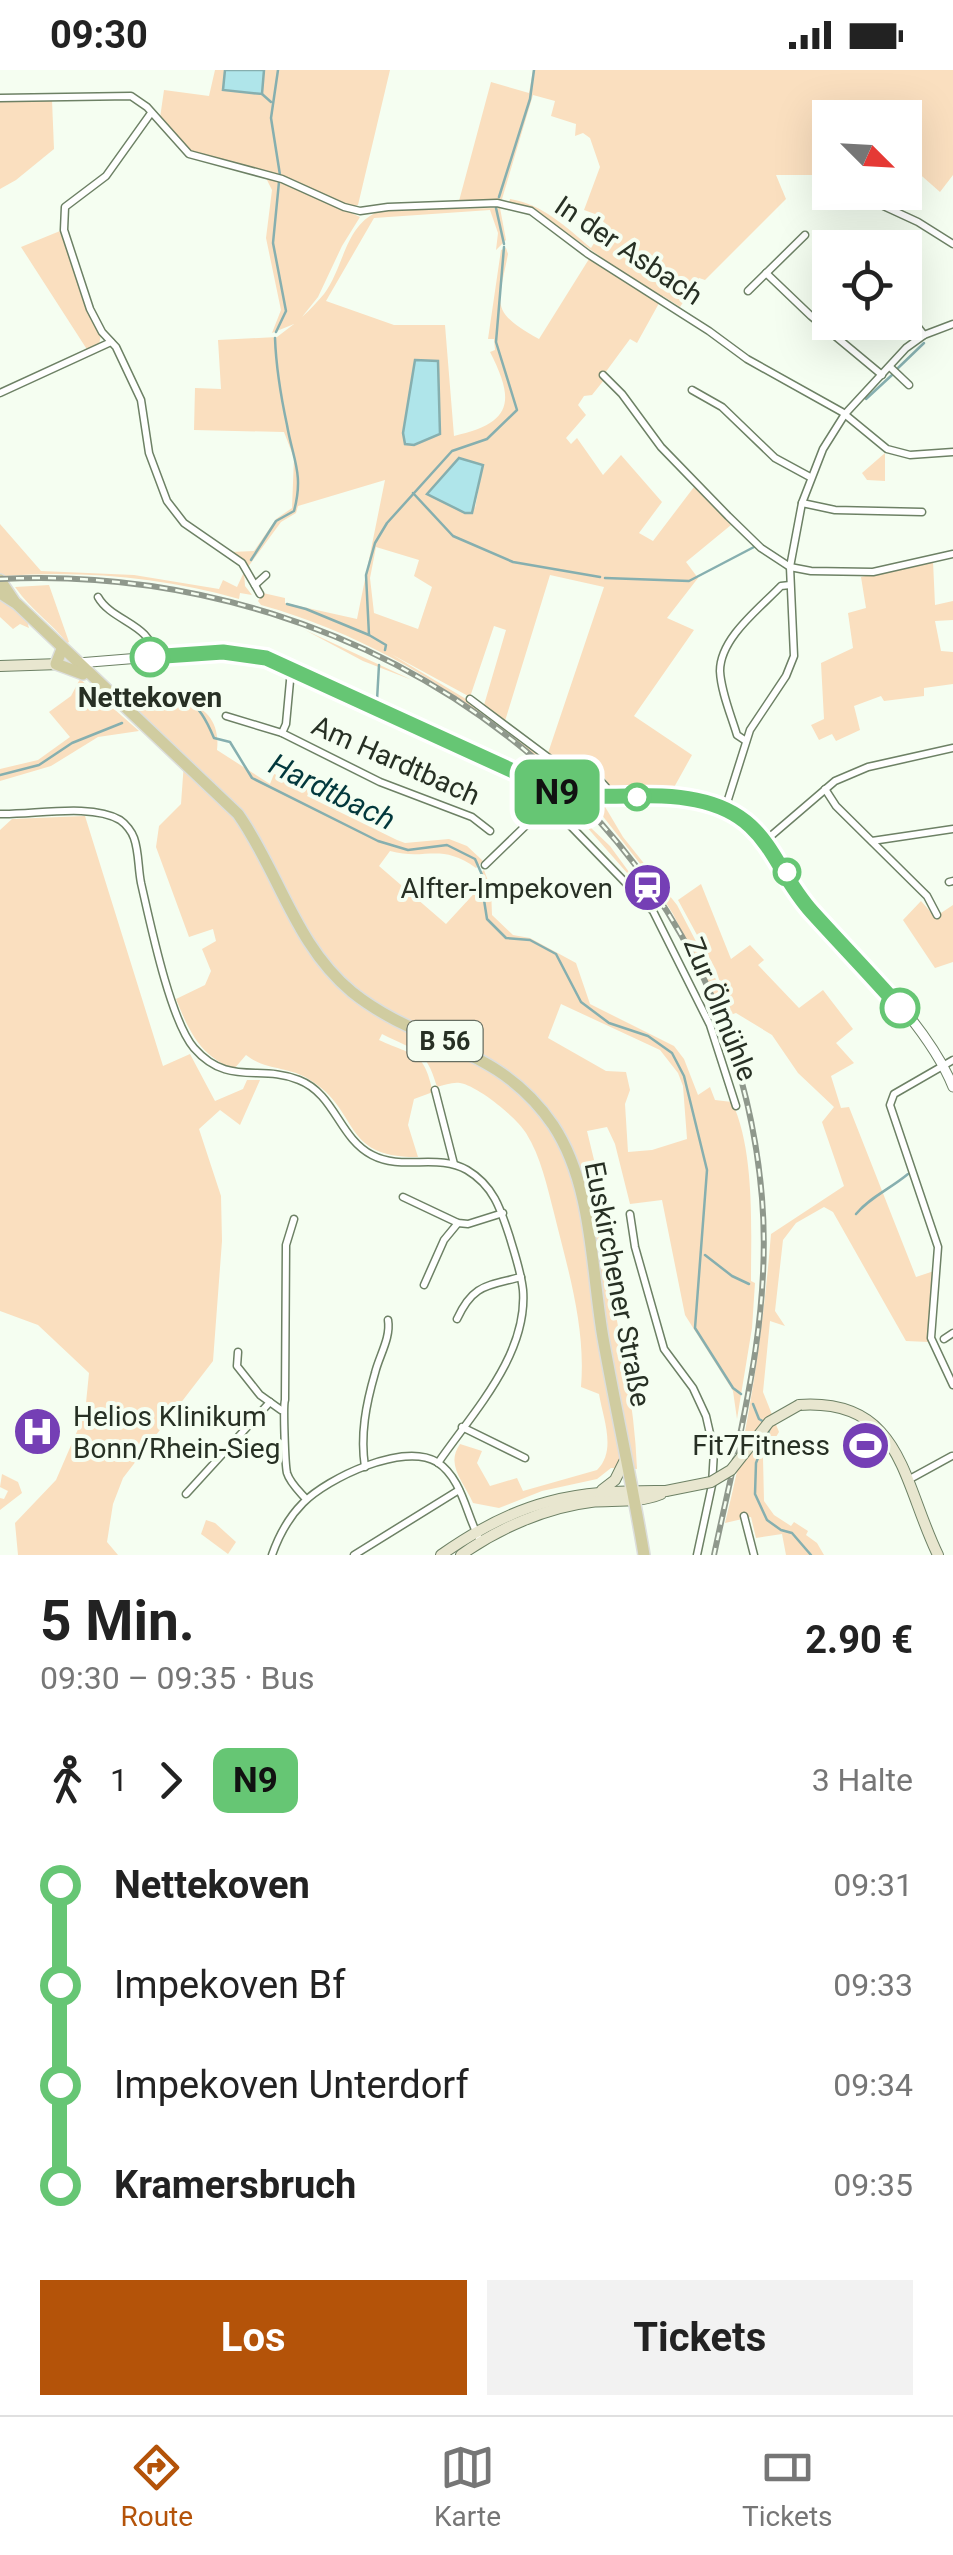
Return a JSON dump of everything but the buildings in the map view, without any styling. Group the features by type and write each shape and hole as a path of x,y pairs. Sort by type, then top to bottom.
{"main road":[{"name":"Euskirchener Straße","path":"0,580 17,604 76,663 238,814 300,931 336,978 380,1010 496,1068 526,1092 554,1126 571,1162 582,1201 627,1466 642,1496 639,1524 644,1555"},
{"name":"Euskirchener Straße","path":"0,594 17,604"},
{"path":"56,664 62,649"},
{"path":"0,666 76,663"},
{"path":"56,664 93,679"},
{"path":"460,1555 478,1537 545,1513 586,1503 695,1488 730,1470 769,1422 799,1405 842,1406 868,1418 882,1433 908,1480 938,1555"},
{"path":"597,1492 627,1466"},
{"path":"441,1555 542,1502 597,1492 642,1496 666,1491"}],"street":[{"path":"0,98 122,94 138,100 151,113 101,182 65,207 62,224 90,309 116,347 141,400 149,453 167,502 184,523 242,563 260,594"},
{"name":"In der Asbach","path":"151,113 188,154 282,179 360,212 388,206 497,203 531,211 590,256 746,360 845,414 873,441 910,454 953,452"},
{"path":"892,210 953,244"},
{"path":"748,291 804,236"},
{"path":"766,273 882,375"},
{"path":"725,810 746,740 794,656 790,567 810,477 845,414 924,335 953,324"},
{"path":"0,392 111,342"},
{"path":"890,366 909,385"},
{"path":"603,375 622,394 660,447 761,548 790,567 873,572 953,554"},
{"path":"692,390 722,407 775,458 810,477"},
{"path":"802,503 835,510 922,512"},
{"path":"255,585 266,575"},
{"path":"746,740 736,735 723,686 722,659 739,630 781,586 790,585"},
{"path":"98,597 112,615 140,630 154,648 154,656"},
{"path":"76,663 245,654 292,669 559,792 607,798 690,798 725,810 746,821 764,841 814,914 948,1062 953,1086"},
{"path":"93,679 101,661"},
{"name":"Am Hardtbach","path":"282,733 292,669"},
{"path":"470,699 569,772 596,776 606,787 607,798"},
{"name":"Am Hardtbach","path":"226,716 282,733 380,782 472,817 490,831"},
{"path":"764,841 834,780 868,766 953,748"},
{"path":"825,788 836,806 928,896 937,915"},
{"path":"485,864 545,807 556,806 559,792"},
{"name":"Zur Ölmühle","path":"556,806 566,823 653,911 710,1026 736,1106"},
{"path":"0,814 90,812 125,825 134,839 141,882 184,1031 214,1070 301,1080 325,1098 358,1146 382,1160 454,1164 484,1182 502,1214 522,1278 523,1309 513,1348 438,1463"},
{"path":"872,841 953,829"},
{"path":"948,1062 894,1094 890,1106 938,1247 932,1338 953,1385"},
{"path":"435,1090 454,1164"},
{"path":"403,1197 458,1223 502,1214"},
{"path":"630,1214 664,1350 692,1388 706,1416 714,1451 712,1485 696,1555"},
{"path":"294,1219 286,1245 282,1410 287,1473 306,1499"},
{"path":"424,1285 444,1240 458,1223"},
{"path":"458,1319 466,1301 478,1289 522,1278"},
{"path":"365,1467 364,1418 390,1330 388,1320"},
{"path":"944,1339 953,1333"},
{"path":"238,1352 236,1366 282,1410"},
{"path":"186,1494 270,1402"},
{"path":"462,1428 526,1458"},
{"path":"908,1480 953,1457 953,1446"},
{"path":"272,1555 284,1525 306,1499 365,1467 416,1456 438,1463 450,1473 478,1537"},
{"path":"354,1555 460,1490"},
{"path":"744,1516 754,1555"}],"shaded area":[{"path":"215,70 225,70 224,74 261,94 264,70 390,70 358,205 352,207 292,179 190,152 160,118 164,90 209,96"},
{"path":"533,70 953,70 953,175 940,192 922,176 922,100 812,100 812,175 776,175 786,199 705,280 699,278 680,307 663,296 637,343 630,339 602,377 604,380 578,405 586,415 566,438 571,444 577,438 603,475 621,455 662,502 639,533 653,541 694,487 731,525 686,562 698,578 667,618 694,630 634,716 692,755 672,791 614,792 604,777 570,771 548,753 604,587 550,575 505,721 484,705 506,630 494,626 470,697 391,654 481,708 563,773 574,777 570,787 500,729 426,678 347,636 258,601 263,593 285,598 285,603 357,619 385,480 298,506 296,513 281,522 248,567 231,552 254,551 276,519 292,508 294,458 284,432 194,430 195,388 221,389 218,340 277,337 294,324 272,333 281,310 266,238 272,190 265,176 360,217 318,297 302,317 324,294 353,234 370,216 383,210 500,208 506,240 496,250 498,233 490,210 374,218 326,301 394,325 445,325 454,436 474,431 498,417 505,397 490,352 495,350 494,339 488,339 501,250 506,248 508,254 501,306 512,321 539,339 589,259 608,270 611,264 538,213 509,203 510,199 544,211 591,248 606,224 584,210 600,167 590,138 583,133 575,136 576,124 551,116 555,101 533,95 502,199 459,201 491,82 529,93","holes":["459,458 483,466 475,508","376,547 419,560 414,576 432,587 418,629 374,613 370,578"]},
{"path":"52,100 54,149 0,189 0,101"},
{"path":"60,231 87,307 101,334 99,345 88,351 21,247"},
{"path":"885,453 885,481 867,480 862,473"},
{"path":"0,524 41,571 134,575 219,589 223,580 237,587 244,572 245,586 252,595 240,593 239,599 181,585 122,577 3,576"},
{"path":"933,561 935,605 953,601 953,620 935,621 941,651 953,652 953,684 924,688 924,696 884,701 881,696 854,706 860,730 836,741 832,734 819,740 811,725 824,719 821,663 853,648 848,613 866,608 861,577"},
{"path":"49,585 69,642 67,643 15,587"},
{"path":"0,596 27,621 29,628 20,624 13,629 0,617"},
{"path":"305,630 412,680 363,661"},
{"path":"80,679 139,731 98,737 51,766 0,781 0,769 38,760 70,737 49,712 71,696"},
{"path":"183,700 191,703 214,724 217,750 270,784 274,774 311,788 307,796 405,843 449,839 467,846 483,861 476,868 442,854 390,851 379,866 446,924 481,886 477,876 484,870 491,889 492,915 513,935 530,938 576,963 590,1004 674,1046 684,1059 698,1095 710,1087 715,1100 732,1102 748,1166 751,1281 755,1283 737,1419 733,1391 685,1315 662,1200 630,1204 607,1127 587,1131 603,1197 597,1208 626,1371 637,1469 611,1468 597,1479 542,1491 499,1508 473,1503 455,1466 460,1444 482,1451 477,1463 490,1486 517,1478 523,1491 597,1470 606,1453 607,1434 599,1394 581,1387 575,1299 536,1152 521,1126 496,1103 460,1083 437,1087 423,1058 382,1034 379,1040 416,1057 429,1078 433,1092 414,1099 408,1125 418,1157 375,1150 363,1141 326,1092 302,1076 261,1064 246,1055 234,1069 204,1050 176,999 205,985 211,971 202,949 216,941 213,929 189,937 156,847 159,826 181,804 184,762 126,710","holes":["561,1004 660,1050 683,1086 687,1139 652,1150 628,1152 625,1104 630,1090 626,1072 606,1071 548,1038"]},
{"path":"594,805 604,805 623,837 677,905 724,995 716,970 678,900 701,884 731,959 750,945 764,960 758,965 799,1008 823,990 853,1029 836,1043 854,1063 831,1076 841,1108 849,1107 916,1277 934,1271 929,1342 906,1341 833,1212 824,1207 796,1223 783,1240 775,1311 785,1326 770,1321 763,1392 779,1432 763,1458 764,1501 774,1515 808,1531 806,1535 824,1555 786,1555 782,1534 756,1538 751,1517 725,1523 754,1380 771,1234 844,1186 822,1122 834,1107 798,1073 772,1035 736,1013 724,1017 673,914 645,870"},
{"path":"571,809 610,846 656,909 625,878 628,874"},
{"path":"85,816 163,1066 190,1054 215,1101 243,1089 247,1080 260,1080 240,1125 220,1110 199,1129 221,1196 222,1241 213,1361 123,1478 113,1504 107,1542 118,1555 18,1555 15,1523 56,1480 85,1413 89,1373 38,1325 0,1311 0,830 12,819"},
{"path":"921,901 935,917 953,905 953,962 935,968 903,920"},
{"path":"2,1474 18,1482 22,1493 0,1510 0,1498 4,1499 8,1491 0,1487"},
{"path":"206,1520 236,1542 228,1554 201,1534"}],"water":[{"path":"225,70 264,70 262,94 223,90"},
{"path":"415,360 438,361 440,434 414,445 405,444 403,433"},
{"path":"459,458 483,465 472,513 427,494"}],"waterway":[{"path":"278,70 271,118 280,175"},
{"path":"499,197 530,99 534,70"},
{"path":"262,94 271,102"},
{"path":"276,332 286,311 273,243 279,182"},
{"path":"496,208 504,244"},
{"path":"385,650 386,645 369,635 366,575 375,543 387,523 452,451 487,439 517,410 496,342 504,247"},
{"path":"251,560 276,521 294,511 297,498 296,467 275,338"},
{"path":"897,369 924,343"},
{"path":"866,399 892,375"},
{"path":"413,493 453,536 513,562 600,577"},
{"path":"605,578 689,581 754,547"},
{"path":"287,604 369,635"},
{"path":"377,700 379,665"},
{"name":"Hardtbach","path":"144,703 170,698 188,701 202,714 214,738 230,742 252,778 378,841 408,850 447,845 475,859 487,886 487,919 506,938 530,940 556,954 581,1002 609,1023 648,1036 672,1053 684,1076 707,1170 695,1328 733,1388 741,1394"},
{"name":"Hardtbach","path":"0,775 39,765 72,743 122,723"},
{"path":"856,1214 908,1174"},
{"path":"705,1255 749,1284"},
{"name":"Hardtbach","path":"753,1404 759,1419 766,1423"},
{"name":"Hardtbach","path":"770,1428 756,1463 755,1494 767,1520 792,1533 811,1555"}],"railway":[{"path":"0,579 138,584 271,613 396,665 508,737 605,828 682,936 735,1060 762,1198 764,1243 758,1333 714,1555"}],"bus line":[{"name":"N9","path":"150,657 202,652 258,656 559,792 589,797 690,798 737,815 774,852 814,914 900,1008"}],"place":[{"name":"Nettekoven","path":"150,657"},
{"name":"Alfter-Impekoven","path":"648,888"},
{"name":"Helios Klinikum Bonn/Rhein-Sieg","path":"38,1432"},
{"name":"Fit7Fitness","path":"865,1445"}]}
